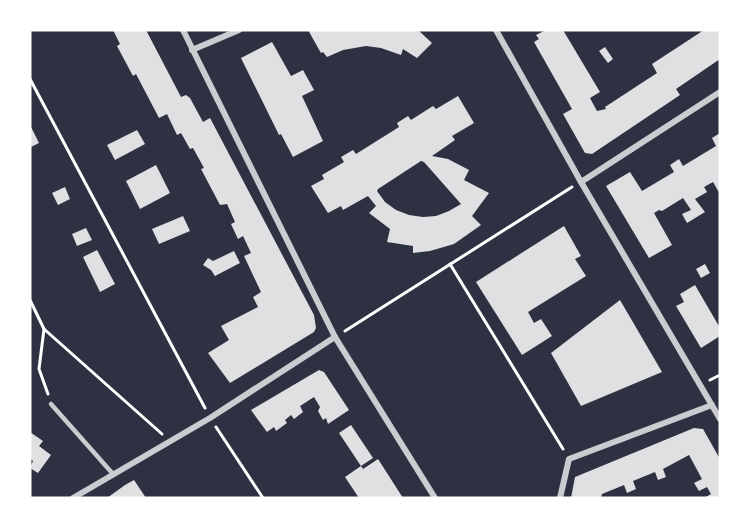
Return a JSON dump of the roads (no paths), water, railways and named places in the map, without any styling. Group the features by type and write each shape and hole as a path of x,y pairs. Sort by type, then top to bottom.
{"street":[{"path":"183,30 335,337 435,498"},
{"path":"192,50 239,30"},
{"path":"496,30 581,182 720,419"},
{"path":"581,182 720,92"},
{"path":"73,498 210,418 335,337"},
{"path":"561,498 569,459 712,405"}],"lane":[{"path":"51,404 113,474"}]}
